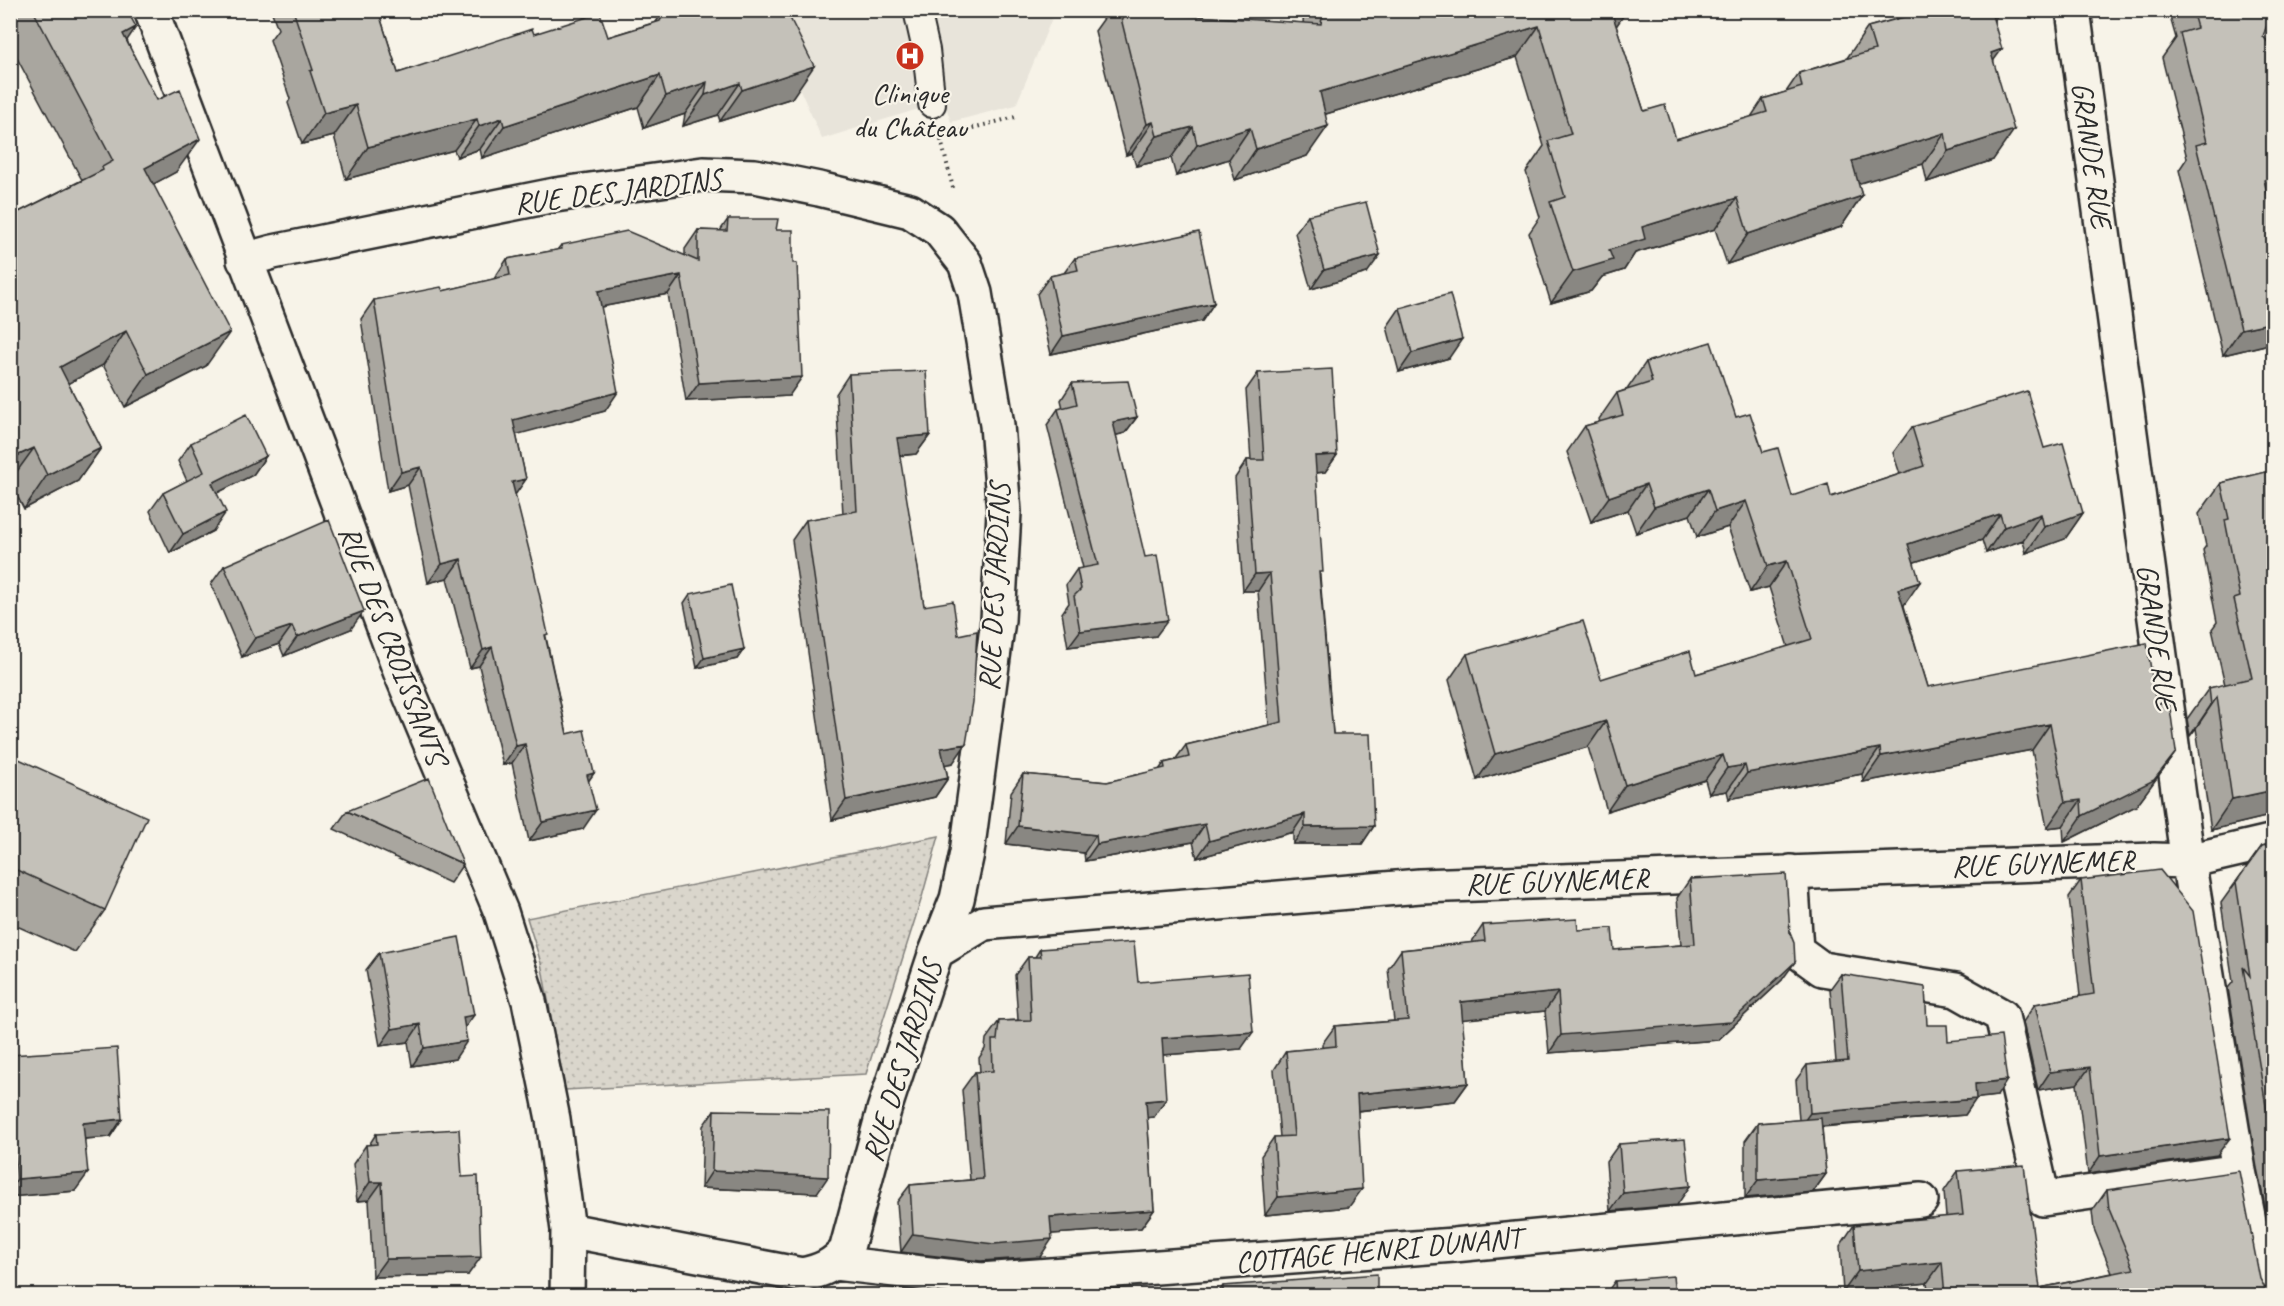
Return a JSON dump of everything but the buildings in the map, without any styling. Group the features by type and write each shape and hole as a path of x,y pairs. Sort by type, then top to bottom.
{"street":[{"name":"RUE DES CROISSANTS","path":"151,10 400,671 501,912 530,1001 553,1119 568,1230 567,1296"},
{"name":"GRANDE RUE","path":"2073,10 2188,861 2239,1170 2264,1296"},
{"name":"RUE DES JARDINS","path":"244,260 273,252 555,195 704,174 754,176 910,211 939,230 965,263 975,293 997,425 1004,512 998,620 967,853 957,899 936,952 884,1110 846,1251 835,1263"},
{"name":"RUE GUYNEMER","path":"936,952 984,923 1420,886 2142,860 2188,861 2274,841"},
{"path":"1791,872 1796,950 1822,969 1956,990 2002,1016 2043,1199 2239,1170"},
{"name":"COTTAGE HENRI DUNANT","path":"835,1263 981,1280 1454,1245 1921,1200"},
{"path":"568,1230 802,1275 820,1271 835,1263"}],"lane":[{"path":"917,10 926,50 932,105"}],"path":[{"path":"958,131 1019,116"},
{"path":"949,134 940,136 955,196 956,250"}],"shaded area":[{"name":"Clinique du Château","path":"765,11 1055,11 1016,105 951,122 944,101 822,139"},
{"path":"939,836 866,1074 565,1090 541,963 527,918"}],"place":[{"name":"Clinique du Château","path":"910,56"}]}
